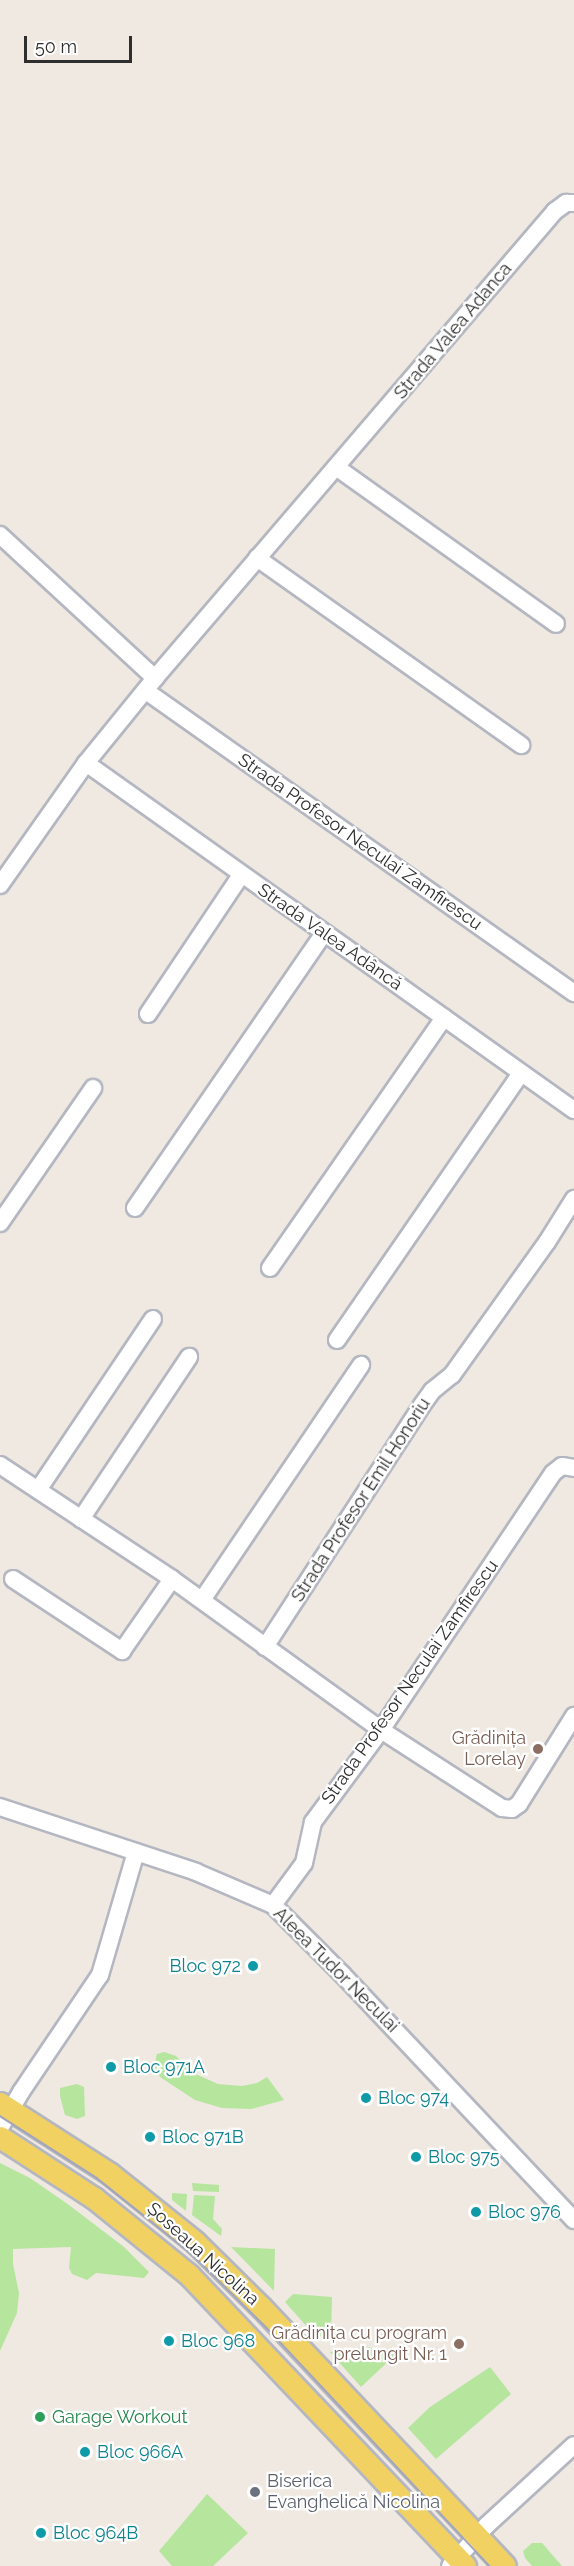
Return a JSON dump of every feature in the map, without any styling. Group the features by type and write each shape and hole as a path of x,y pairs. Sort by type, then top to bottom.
{"main road":[{"name":"Șoseaua Nicolina","path":"5,2106 109,2173 195,2242 262,2308 505,2566"},
{"name":"Șoseaua Nicolina","path":"0,2137 94,2198 189,2275 457,2563"}],"street":[{"name":"Strada Valea Adanca","path":"0,885 5,866 150,685 555,211 566,203 574,203"},
{"path":"336,467 556,624"},
{"name":"Strada Profesor Neculai Zamfirescu","path":"0,535 58,586 150,685 574,993"},
{"path":"257,558 522,745"},
{"name":"Strada Valea Adâncă","path":"86,764 574,1110"},
{"path":"148,1014 241,875"},
{"path":"135,1208 324,933"},
{"path":"270,1268 444,1018"},
{"path":"337,1340 521,1073"},
{"path":"0,1222 93,1088"},
{"name":"Strada Profesor Emil Honoriu","path":"265,1647 422,1405 432,1391 452,1375 547,1242 574,1199"},
{"path":"38,1490 153,1318"},
{"path":"81,1519 189,1357"},
{"path":"202,1600 361,1365"},
{"path":"0,1465 172,1579 381,1730 506,1809 519,1804 574,1716"},
{"name":"Strada Profesor Neculai Zamfirescu","path":"273,1905 304,1863 313,1822 381,1730 553,1473 568,1467"},
{"path":"13,1579 122,1651 172,1579"},
{"name":"Aleea Tudor Neculai","path":"0,1807 196,1872 273,1905 342,1974 574,2220"},
{"path":"0,2128 5,2106 100,1975 136,1852"},
{"path":"457,2563 477,2537 574,2445"}],"green space":[{"path":"164,2052 176,2056 193,2073 218,2084 242,2086 257,2083 267,2077 284,2100 251,2109 222,2108 195,2100 160,2077 154,2065 157,2054"},
{"path":"77,2084 84,2087 85,2116 77,2119 65,2115 60,2088"},
{"path":"0,2163 30,2178 69,2205 124,2247 149,2272 144,2278 96,2273 87,2280 72,2274 69,2268 71,2247 13,2249 13,2264 19,2293 17,2313 0,2351"},
{"path":"192,2183 219,2185 219,2192 193,2191"},
{"path":"172,2193 187,2194 186,2211 172,2200"},
{"path":"194,2195 215,2196 213,2219 222,2229 221,2236 192,2215"},
{"path":"231,2247 275,2249 274,2291"},
{"path":"293,2294 332,2297 331,2335 316,2337 285,2302"},
{"path":"369,2347 395,2355 361,2387 330,2352"},
{"path":"490,2367 511,2394 436,2459 408,2428 430,2407"},
{"path":"207,2494 248,2533 213,2566 172,2566 159,2551"},
{"path":"532,2543 542,2543 562,2566 532,2566 525,2558 523,2551"}],"tram line":[{"path":"0,2116 97,2178 192,2254 267,2328 490,2566"}],"place":[{"name":"Grădinița Lorelay","path":"538,1749"},
{"name":"Bloc 972","path":"253,1966"},
{"name":"Bloc 971A","path":"111,2067"},
{"name":"Bloc 974","path":"366,2098"},
{"name":"Bloc 971B","path":"150,2137"},
{"name":"Bloc 975","path":"416,2157"},
{"name":"Bloc 976","path":"476,2212"},
{"name":"Bloc 968","path":"169,2341"},
{"name":"Grădinița cu program prelungit Nr. 1","path":"459,2344"},
{"name":"Garage Workout","path":"40,2417"},
{"name":"Bloc 966A","path":"85,2452"},
{"name":"Biserica Evanghelică Nicolina","path":"255,2492"},
{"name":"Bloc 964B","path":"41,2533"}]}
